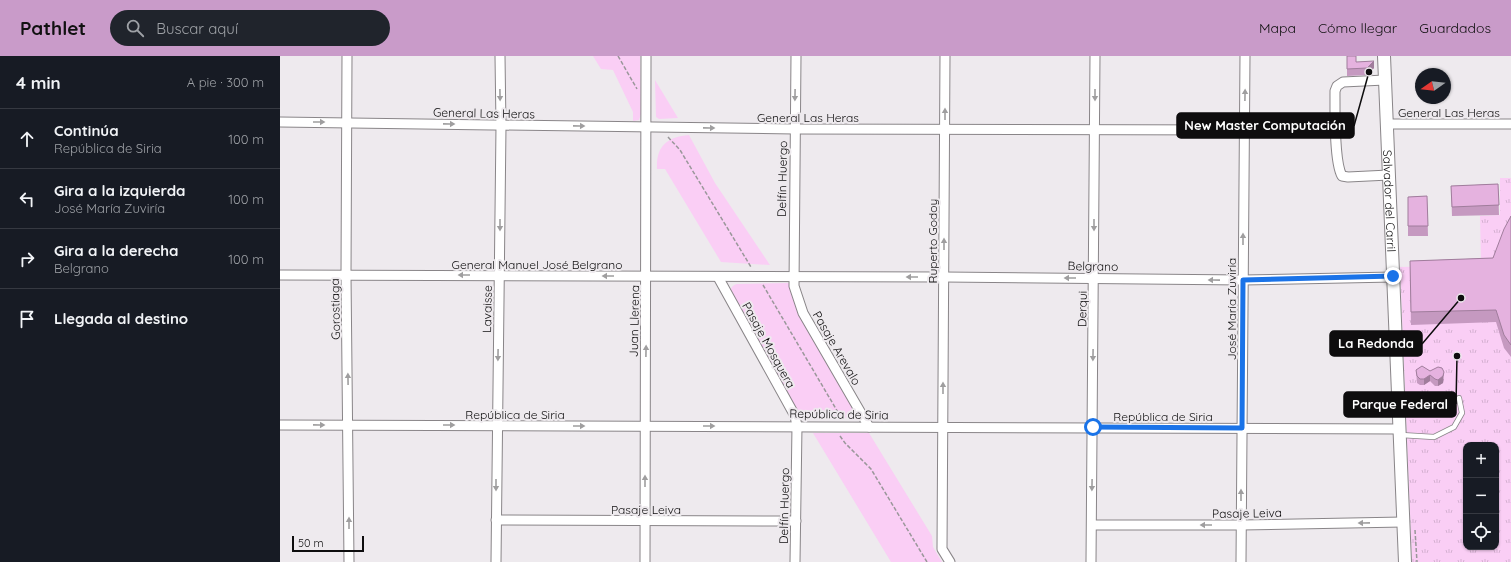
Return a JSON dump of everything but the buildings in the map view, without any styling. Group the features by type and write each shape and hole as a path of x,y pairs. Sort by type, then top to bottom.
{"main road":[{"name":"Salvador del Carril","path":"1384,56 1405,562"}],"street":[{"name":"Gorostiaga","path":"347,56 348,122 346,275 349,562"},
{"name":"Lavaisse","path":"496,562 500,275 500,56"},
{"name":"Juan Llerena","path":"646,56 646,562"},
{"name":"Delfín Huergo","path":"793,277 796,56"},
{"name":"Ruperto Godoy","path":"943,427 946,56"},
{"name":"Derqui","path":"1091,562 1095,56"},
{"name":"José María Zuviría","path":"1241,562 1245,56"},
{"path":"1385,80 1343,82 1337,86 1335,91 1336,129 1338,169 1342,176 1389,175"},
{"name":"General Las Heras","path":"280,122 795,129 1336,129"},
{"name":"General Las Heras","path":"1387,124 1511,124"},
{"name":"General Manuel José Belgrano","path":"280,275 793,277"},
{"name":"Pasaje Mosquera","path":"718,276 795,416 796,426"},
{"name":"Belgrano","path":"793,277 1243,280 1393,276"},
{"name":"Pasaje Arevalo","path":"793,277 794,286 803,313 868,427"},
{"name":"República de Siria","path":"280,425 1093,427 1242,428 1399,432"},
{"name":"Delfín Huergo","path":"795,562 796,426"},
{"path":"943,427 942,549 950,562"},
{"name":"Pasaje Leiva","path":"496,520 796,521"},
{"name":"Pasaje Leiva","path":"1092,525 1241,525 1403,522"}],"lane":[{"path":"1399,432 1434,437 1454,427 1462,413 1459,398"}],"path":[{"path":"618,56 646,105"},
{"path":"659,127 680,150 757,277"}],"green space":[{"path":"593,56 640,56 641,114 639,120 633,121 633,112 613,70 601,69"},
{"path":"655,80 678,118 659,119 656,117"},
{"path":"689,135 715,183 770,265 721,262 665,169 657,169 658,154 664,144 675,138"},
{"path":"1500,178 1511,178 1511,562 1412,562 1400,267 1481,265 1480,216 1500,215"},
{"path":"789,283 793,299 800,315 860,418 800,418 731,295 731,288 737,284"},
{"path":"813,433 869,433 932,536 933,547 942,562 891,562"}],"place":[{"name":"New Master Computación","path":"1369,72"},
{"name":"La Redonda","path":"1461,298"},
{"name":"Parque Federal","path":"1457,356"}],"route":[{"path":"1093,427 1242,428 1243,280 1393,276"}]}
